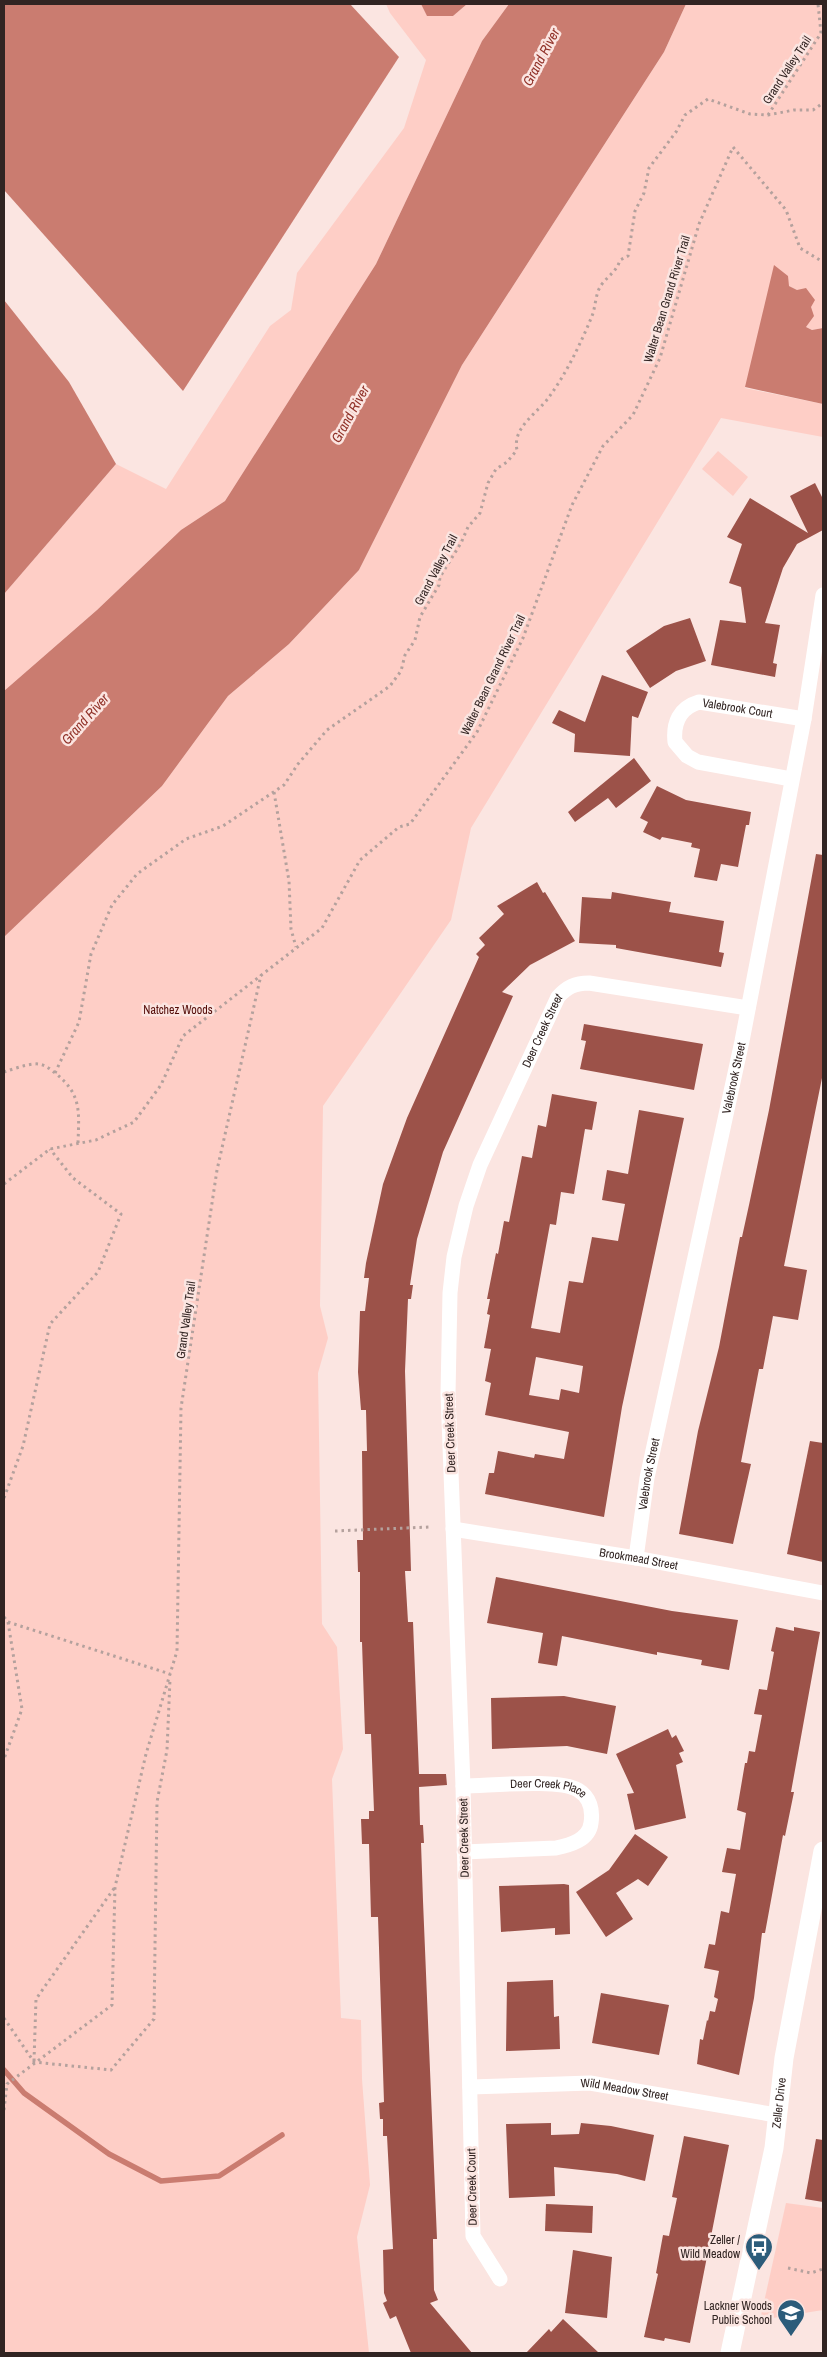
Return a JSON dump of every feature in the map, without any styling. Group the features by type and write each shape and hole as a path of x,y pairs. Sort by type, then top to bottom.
{"street":[{"name":"Valebrook Street","path":"636,1558 647,1478 748,1008 804,719 823,596"},
{"name":"Valebrook Court","path":"791,779 698,762 687,756 675,742 675,724 683,710 699,702 804,719"},
{"name":"Deer Creek Street","path":"470,2087 463,1786 453,1529 448,1327 454,1257 466,1206 480,1165 558,997 571,986 589,983 748,1008"},
{"name":"Brookmead Street","path":"453,1529 636,1558 823,1593"},
{"name":"Deer Creek Place","path":"463,1786 560,1784 578,1789 588,1800 593,1813 591,1827 583,1838 570,1845 556,1848 464,1852"},
{"name":"Zeller Drive","path":"730,2353 774,2148 776,2115 784,2058 823,1851"},
{"name":"Wild Meadow Street","path":"470,2087 590,2083 776,2115"},
{"name":"Deer Creek Court","path":"470,2087 473,2236 500,2279"}],"path":[{"name":"Grand Valley Trail","path":"768,115 822,33 818,4"},
{"name":"Grand Valley Trail","path":"55,1073 79,1022 91,954 112,905 137,874 186,839 224,826 284,785 298,764 327,730 390,686 401,671 405,655 415,640 420,617 439,585 440,577 468,528 480,513 488,483 496,469 507,462 517,450 516,446 522,427 534,411 548,398 579,342 596,306 596,297 602,284 618,269 620,260 628,256 635,210 644,193 650,168 676,132 685,115 708,99 750,114 768,115 794,110 813,110 823,103"},
{"name":"Walter Bean Grand River Trail","path":"4,1184 50,1149 96,1140 134,1122 161,1085 183,1036 322,928 360,860 399,827 410,824 477,732 524,638 572,505 603,446 633,415 660,358 699,224 733,147 786,210 800,248 823,262"},
{"path":"274,792 289,881 291,929 296,948"},
{"name":"Grand Valley Trail","path":"170,1674 177,1652 181,1408 217,1170 261,974"},
{"path":"4,1072 36,1064 47,1066 69,1084 77,1099 79,1116 78,1144"},
{"path":"4,1498 23,1446 50,1324 98,1272 121,1214 72,1178 50,1149"},
{"path":"335,1531 429,1528"},
{"path":"4,1617 8,1622 22,1709 4,1759"},
{"path":"8,1622 170,1674"},
{"path":"4,2110 7,2084 112,2005 115,1887 146,1754 170,1674"},
{"path":"4,2018 34,2062 111,2070 154,2018 157,1802 167,1750 170,1674"},
{"path":"34,2062 36,1999 115,1887"},
{"path":"788,2268 810,2273 823,2269"}],"green space":[{"path":"386,4 421,4 427,15 453,16 467,4 509,4 482,41 376,264 225,501 181,530 97,610 4,691 4,594 116,464 166,489 270,326 291,310 297,273 404,128 426,60 390,13"},
{"name":"Natchez Woods","path":"686,4 823,4 823,328 812,330 806,327 809,322 797,290 789,286 745,388 823,404 823,437 721,418 471,828 451,920 323,1106 320,1306 328,1338 318,1373 322,1624 337,1647 343,1749 332,1779 341,2018 361,2020 362,2079 370,2185 357,2237 369,2353 4,2353 4,937 162,786 228,696 289,644 359,570 462,365 664,52"},
{"path":"718,451 748,477 733,496 702,469"},
{"path":"786,2203 823,2208 823,2310 760,2320"}],"water":[{"path":"4,4 350,4 399,57 183,391 4,190"},
{"path":"421,4 467,4 453,16 427,16"},
{"name":"Grand River","path":"509,4 686,4 664,52 462,365 359,570 289,644 228,696 162,786 4,937 4,691 97,610 181,530 225,501 376,264 482,41"},
{"path":"774,265 788,276 789,286 797,290 806,288 815,300 811,307 814,316 806,327 812,330 823,328 823,404 745,387"},
{"path":"4,300 69,382 116,464 4,594"}],"building":[{"path":"815,483 823,499 823,530 797,544 783,568 765,623 780,625 773,663 777,664 775,677 711,665 720,620 746,623 741,587 729,583 742,544 727,537 750,498 808,533 790,496"},
{"path":"690,618 706,661 676,671 650,688 626,651 664,626"},
{"path":"602,675 648,692 638,718 632,716 630,756 574,752 575,734 552,723 559,710 585,722"},
{"path":"634,758 651,781 616,808 608,798 575,822 568,812"},
{"path":"657,786 686,800 751,812 749,825 746,825 738,867 721,864 717,881 694,877 700,849 691,847 692,843 662,837 660,840 643,832 648,822 640,818"},
{"path":"816,854 823,855 823,1073 784,1266 807,1270 798,1320 773,1316 763,1369 759,1369 741,1462 751,1464 733,1544 679,1534 698,1431 719,1347 740,1237 742,1237 769,1110"},
{"path":"537,882 575,941 530,965 502,992 513,996 443,1152 417,1239 410,1285 413,1285 411,1299 408,1299 405,1371 411,1571 405,1571 408,1622 413,1622 419,1774 446,1774 447,1785 419,1787 420,1825 423,1825 424,1843 421,1843 437,2239 433,2239 433,2243 434,2290 438,2300 430,2303 472,2353 411,2353 396,2316 390,2319 383,2303 387,2301 384,2293 383,2250 393,2249 387,2136 383,2136 383,2119 380,2119 379,2103 384,2102 378,1917 371,1917 369,1844 362,1844 361,1819 369,1819 369,1811 374,1811 371,1734 365,1734 362,1642 360,1642 360,1572 358,1572 357,1540 363,1540 362,1451 367,1451 366,1410 361,1410 358,1372 360,1311 365,1311 369,1278 364,1278 366,1263 383,1184 407,1118 479,957 476,954 485,945 479,938 504,914 497,906"},
{"path":"612,892 671,902 669,912 724,921 719,952 724,953 721,967 616,948 616,945 579,943 582,897 611,899"},
{"path":"584,1024 703,1044 694,1090 580,1069 586,1041 581,1040"},
{"path":"552,1094 597,1102 592,1130 585,1129 574,1194 561,1192 556,1225 550,1224 531,1328 560,1333 569,1281 583,1283 592,1237 618,1241 625,1204 602,1200 607,1170 628,1174 639,1110 684,1118 622,1407 604,1517 485,1494 489,1473 494,1473 498,1451 534,1458 535,1454 564,1459 569,1432 485,1415 491,1383 485,1381 491,1349 484,1348 490,1315 487,1314 490,1299 487,1299 496,1253 498,1254 504,1221 509,1222 522,1156 532,1158 538,1125 546,1127","holes":["536,1357 583,1366 579,1393 561,1389 559,1400 529,1395"]},
{"path":"810,1441 823,1443 823,1562 787,1554"},
{"path":"496,1577 672,1611 738,1620 729,1670 701,1665 702,1660 657,1652 657,1655 562,1636 557,1666 538,1663 543,1633 487,1623"},
{"path":"776,1627 794,1631 794,1627 820,1632 791,1792 794,1792 785,1836 783,1835 765,1933 762,1933 754,1998 739,2075 697,2064 700,2039 703,2040 710,2011 715,2012 718,1999 714,1997 719,1971 704,1968 709,1944 715,1945 721,1911 729,1913 736,1874 722,1872 727,1848 740,1850 746,1813 737,1810 745,1763 747,1763 749,1751 755,1752 762,1715 754,1714 759,1689 767,1690 774,1652 771,1651"},
{"path":"564,1696 616,1706 607,1754 567,1746 492,1749 491,1698"},
{"path":"668,1729 672,1738 676,1735 684,1751 679,1753 683,1762 676,1765 686,1818 635,1830 627,1794 634,1793 616,1754"},
{"path":"635,1834 668,1857 648,1886 638,1879 616,1893 633,1919 606,1937 576,1892 609,1870"},
{"path":"569,1885 570,1934 555,1935 555,1928 501,1932 499,1886"},
{"path":"553,1980 554,2017 559,2016 560,2049 506,2051 507,1982"},
{"path":"601,1993 669,2005 659,2055 592,2043"},
{"path":"551,2123 551,2135 579,2134 581,2123 611,2126 654,2135 645,2181 617,2174 554,2167 555,2196 509,2198 506,2124"},
{"path":"684,2136 729,2145 690,2343 665,2338 664,2341 644,2337 658,2274 656,2273 663,2235 669,2236 677,2198 672,2197"},
{"path":"816,2139 823,2140 823,2202 805,2199"},
{"path":"546,2204 593,2206 592,2233 545,2231"},
{"path":"573,2250 612,2257 607,2318 565,2313"},
{"path":"563,2319 599,2353 526,2353 549,2329 551,2332"}],"waterway":[{"path":"4,2070 24,2093 109,2154 161,2181 219,2176 282,2135"}],"place":[{"name":"Zeller / Wild Meadow","path":"759,2271"},
{"name":"Lackner Woods Public School","path":"791,2337"}]}
